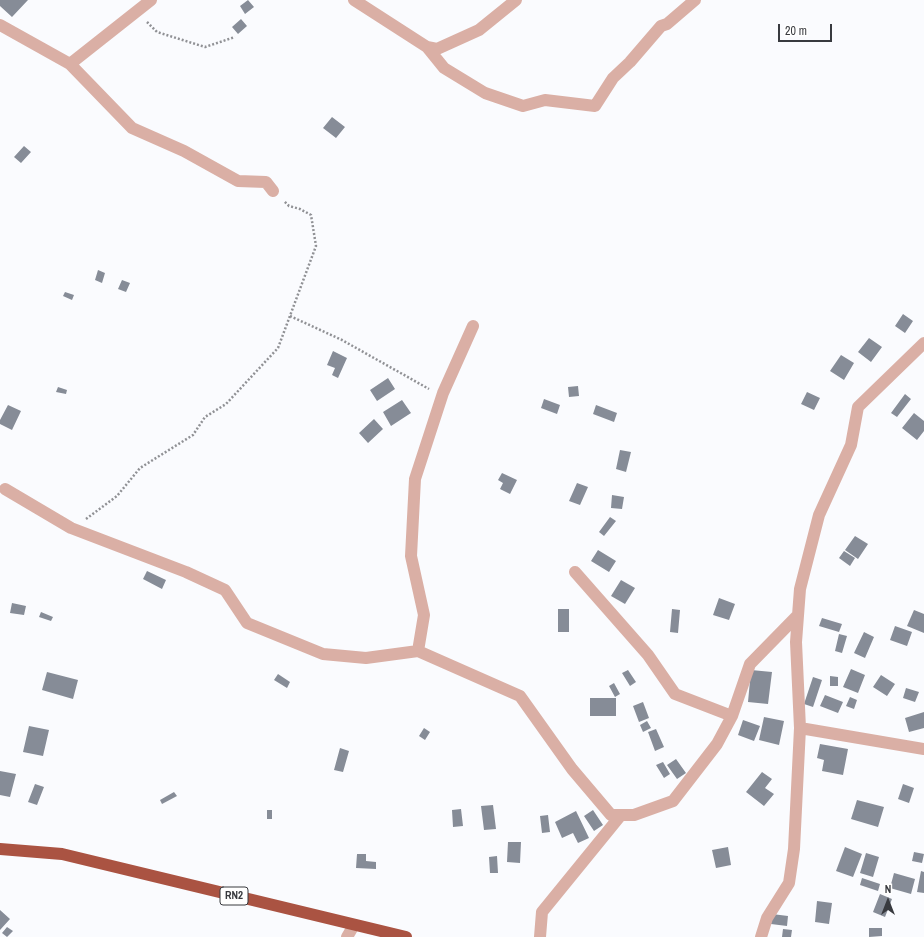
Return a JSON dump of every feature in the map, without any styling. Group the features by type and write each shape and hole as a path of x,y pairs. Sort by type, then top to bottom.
{"highway":[{"name":"RN2","path":"0,849 62,854 406,937"}],"street":[{"path":"70,64 151,0"},
{"path":"354,0 427,47 444,68 485,93 523,106 545,100 595,106 613,78 630,62 661,26 667,24 695,0"},
{"path":"427,47 437,49 479,30 516,0"},
{"path":"0,25 70,64 132,128 184,151 238,181 266,182 273,191"},
{"path":"418,651 424,615 411,556 415,479 442,398 473,326"},
{"path":"761,937 767,918 789,883 794,848 800,728 796,642 798,615 800,589 819,515 851,445 858,407 924,343"},
{"path":"5,489 71,528 186,572 225,590 247,623 323,654 366,658 418,651 520,696 572,769 610,815 634,815 673,801 717,744 732,716 750,664 798,615"},
{"path":"575,572 648,655 675,694 732,716"},
{"path":"800,728 924,749"},
{"path":"540,937 542,912 621,815"},
{"path":"347,937 354,925"}],"path":[{"path":"137,11 157,32 205,47 235,37"},
{"path":"80,518 86,519 117,496 140,468 193,435 205,417 226,404 278,348 316,246 310,215 289,206 273,191"},
{"path":"290,316 342,340 420,383 442,398"}],"building":[{"path":"0,0 28,0 12,17 0,6"},
{"path":"248,0 254,7 245,14 240,6"},
{"path":"241,19 247,26 238,34 232,27"},
{"path":"332,117 345,127 336,138 323,128"},
{"path":"24,146 31,152 21,163 14,157"},
{"path":"98,270 105,273 102,283 95,280"},
{"path":"122,280 130,283 126,292 118,289"},
{"path":"65,292 74,295 72,300 63,296"},
{"path":"903,314 913,321 905,333 895,326"},
{"path":"869,338 882,347 871,362 858,352"},
{"path":"333,351 347,358 338,378 332,375 335,368 327,365"},
{"path":"841,355 854,363 844,380 830,371"},
{"path":"388,378 395,389 377,401 370,390"},
{"path":"578,386 579,396 569,397 568,387"},
{"path":"58,387 67,390 66,394 56,392"},
{"path":"807,392 820,398 814,410 801,404"},
{"path":"905,394 911,399 897,417 891,413"},
{"path":"544,399 560,405 557,414 541,408"},
{"path":"402,400 411,413 391,426 383,412"},
{"path":"8,405 21,411 12,430 0,424 0,420"},
{"path":"596,405 617,413 614,422 593,414"},
{"path":"914,413 924,421 924,431 917,440 902,428"},
{"path":"374,419 383,429 368,443 359,433"},
{"path":"620,450 631,452 626,472 616,469"},
{"path":"502,473 517,480 510,494 500,489 503,483 498,480"},
{"path":"577,483 588,487 580,505 569,501"},
{"path":"612,495 624,497 622,509 611,508"},
{"path":"610,517 616,521 604,536 599,532"},
{"path":"855,536 868,544 858,559 845,550"},
{"path":"598,550 616,561 609,572 591,561"},
{"path":"844,551 855,558 850,566 839,558"},
{"path":"147,571 166,580 162,589 143,579"},
{"path":"621,580 635,588 625,604 611,596"},
{"path":"719,598 735,604 729,620 713,615"},
{"path":"12,603 26,606 24,615 10,613"},
{"path":"558,609 569,609 569,632 558,632"},
{"path":"672,609 680,610 678,633 670,632"},
{"path":"914,610 924,614 924,633 907,626"},
{"path":"41,612 53,617 51,621 39,617"},
{"path":"822,618 842,624 839,632 819,626"},
{"path":"895,626 912,632 907,646 890,640"},
{"path":"864,632 874,637 865,658 854,653"},
{"path":"839,634 847,636 842,653 835,651"},
{"path":"851,669 865,675 858,693 843,687"},
{"path":"628,670 636,682 630,686 622,673"},
{"path":"751,670 772,672 768,704 748,702"},
{"path":"47,672 78,680 73,699 42,690"},
{"path":"278,674 290,682 287,688 274,680"},
{"path":"881,675 895,684 887,696 873,687"},
{"path":"830,676 838,677 838,686 830,686"},
{"path":"813,677 822,680 813,707 804,704"},
{"path":"614,683 620,694 615,697 609,686"},
{"path":"906,688 919,692 915,702 903,698"},
{"path":"825,695 843,702 838,713 820,706"},
{"path":"850,697 857,700 854,709 846,706"},
{"path":"590,698 616,698 616,716 590,716"},
{"path":"643,702 649,718 639,722 633,706"},
{"path":"924,712 924,728 909,732 905,718"},
{"path":"764,717 784,721 779,745 759,740"},
{"path":"743,720 760,726 754,741 738,735"},
{"path":"647,721 651,728 643,732 640,725"},
{"path":"29,726 49,730 43,756 23,752"},
{"path":"424,728 430,732 425,740 419,736"},
{"path":"656,729 664,747 655,751 648,732"},
{"path":"820,744 848,749 843,775 822,771 824,760 817,758"},
{"path":"340,748 349,751 343,772 334,770"},
{"path":"676,759 686,773 677,779 667,765"},
{"path":"663,762 670,774 664,778 656,765"},
{"path":"0,771 16,774 10,797 0,795"},
{"path":"762,772 772,779 765,788 774,794 764,806 746,792"},
{"path":"35,784 44,787 37,805 28,802"},
{"path":"903,784 914,788 909,803 898,799"},
{"path":"174,792 177,796 162,804 160,800"},
{"path":"857,800 884,807 878,827 851,819"},
{"path":"493,805 496,829 484,830 481,806"},
{"path":"461,809 463,826 453,827 452,810"},
{"path":"267,810 272,810 272,819 267,819"},
{"path":"593,810 603,825 594,831 584,816"},
{"path":"576,811 589,838 578,843 573,833 562,838 555,822"},
{"path":"548,815 550,832 542,833 540,816"},
{"path":"508,842 521,842 520,863 507,862"},
{"path":"728,847 731,865 716,868 712,850"},
{"path":"845,847 862,854 853,877 836,871"},
{"path":"914,852 924,854 922,863 912,861"},
{"path":"866,853 879,857 873,877 860,873"},
{"path":"357,854 366,854 366,861 376,862 376,869 356,868"},
{"path":"497,856 498,873 490,873 489,857"},
{"path":"921,871 924,872 924,893 917,892"},
{"path":"894,873 915,879 911,894 890,888"},
{"path":"862,878 880,884 878,891 860,885"},
{"path":"880,894 892,899 885,917 873,912"},
{"path":"817,901 832,903 829,924 815,922"},
{"path":"0,910 10,919 0,930"},
{"path":"772,914 788,916 787,926 771,924"},
{"path":"7,927 13,931 7,937 2,933"},
{"path":"869,928 882,928 882,936 869,937"},
{"path":"783,929 792,930 791,937 782,937"}]}
